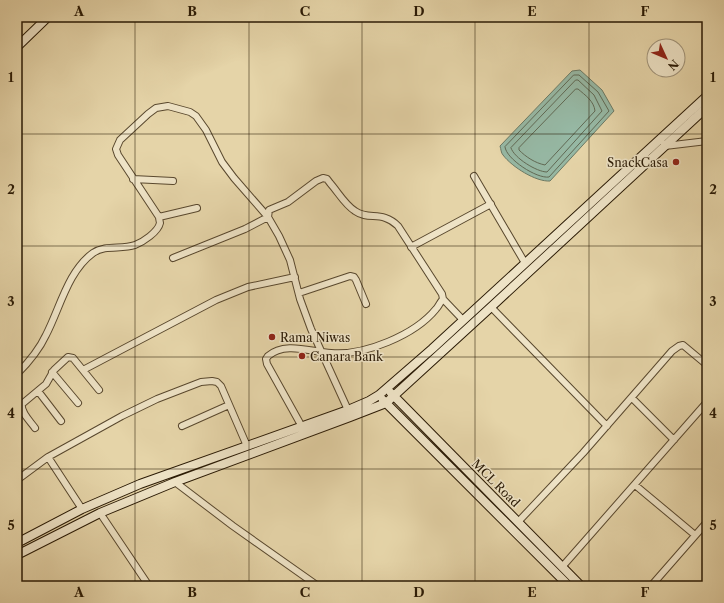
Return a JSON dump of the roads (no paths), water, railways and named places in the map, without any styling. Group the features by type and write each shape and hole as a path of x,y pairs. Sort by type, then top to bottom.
{"main road":[{"path":"17,47 48,17"},
{"path":"17,555 100,513 176,482 350,417 386,402 491,307 662,143 707,96"},
{"path":"17,543 82,509 142,483 247,446 301,425 348,410 379,395 525,263 662,143 707,107"},
{"name":"MCL Road","path":"387,389 581,586"},
{"name":"MCL Road","path":"379,395 569,586"},
{"path":"142,483 146,494"}],"street":[{"path":"17,374 37,351 70,281 80,265 94,252 103,248 135,245 147,238 157,229 160,223 159,217 133,179 118,155 116,149 120,140 148,114 156,108 168,106 190,112 196,116 206,130 226,167 268,217 290,260 311,330 348,410"},
{"path":"662,143 707,141"},
{"path":"474,176 525,263"},
{"path":"268,217 269,210 288,202 316,181 323,178 326,179 355,211 363,215 382,216 392,220 398,226 442,294 443,299 463,320"},
{"path":"133,179 173,181"},
{"path":"411,247 491,204"},
{"path":"159,217 197,208"},
{"path":"173,258 268,217"},
{"path":"299,294 350,276 354,277 356,280 366,304"},
{"path":"83,370 216,300 248,287 295,277"},
{"path":"301,425 267,364 266,360 270,354 284,348 345,353 386,343 401,336 419,324 436,309 443,299"},
{"path":"491,307 607,426"},
{"path":"518,522 551,489 672,351 679,346 686,347 707,365"},
{"path":"36,428 21,407 23,402 46,384 52,372 64,359 71,356 99,390"},
{"path":"52,372 78,402"},
{"path":"17,480 48,457 122,416 157,399 201,382 217,382 221,386 247,446"},
{"path":"38,391 61,421"},
{"path":"632,398 674,440"},
{"path":"562,567 707,402"},
{"path":"182,426 230,405"},
{"path":"17,440 17,446"},
{"path":"48,457 82,509"},
{"path":"176,482 233,526 318,586"},
{"path":"635,485 695,535"},
{"path":"100,513 149,586"},
{"path":"651,586 707,522"}],"water":[{"path":"580,70 602,90 614,111 550,181 538,179 518,169 502,154 500,146 572,71"}],"place":[{"name":"SnackCasa","path":"676,162"},
{"name":"Rama Niwas","path":"272,337"},
{"name":"Canara Bank","path":"302,356"}]}
